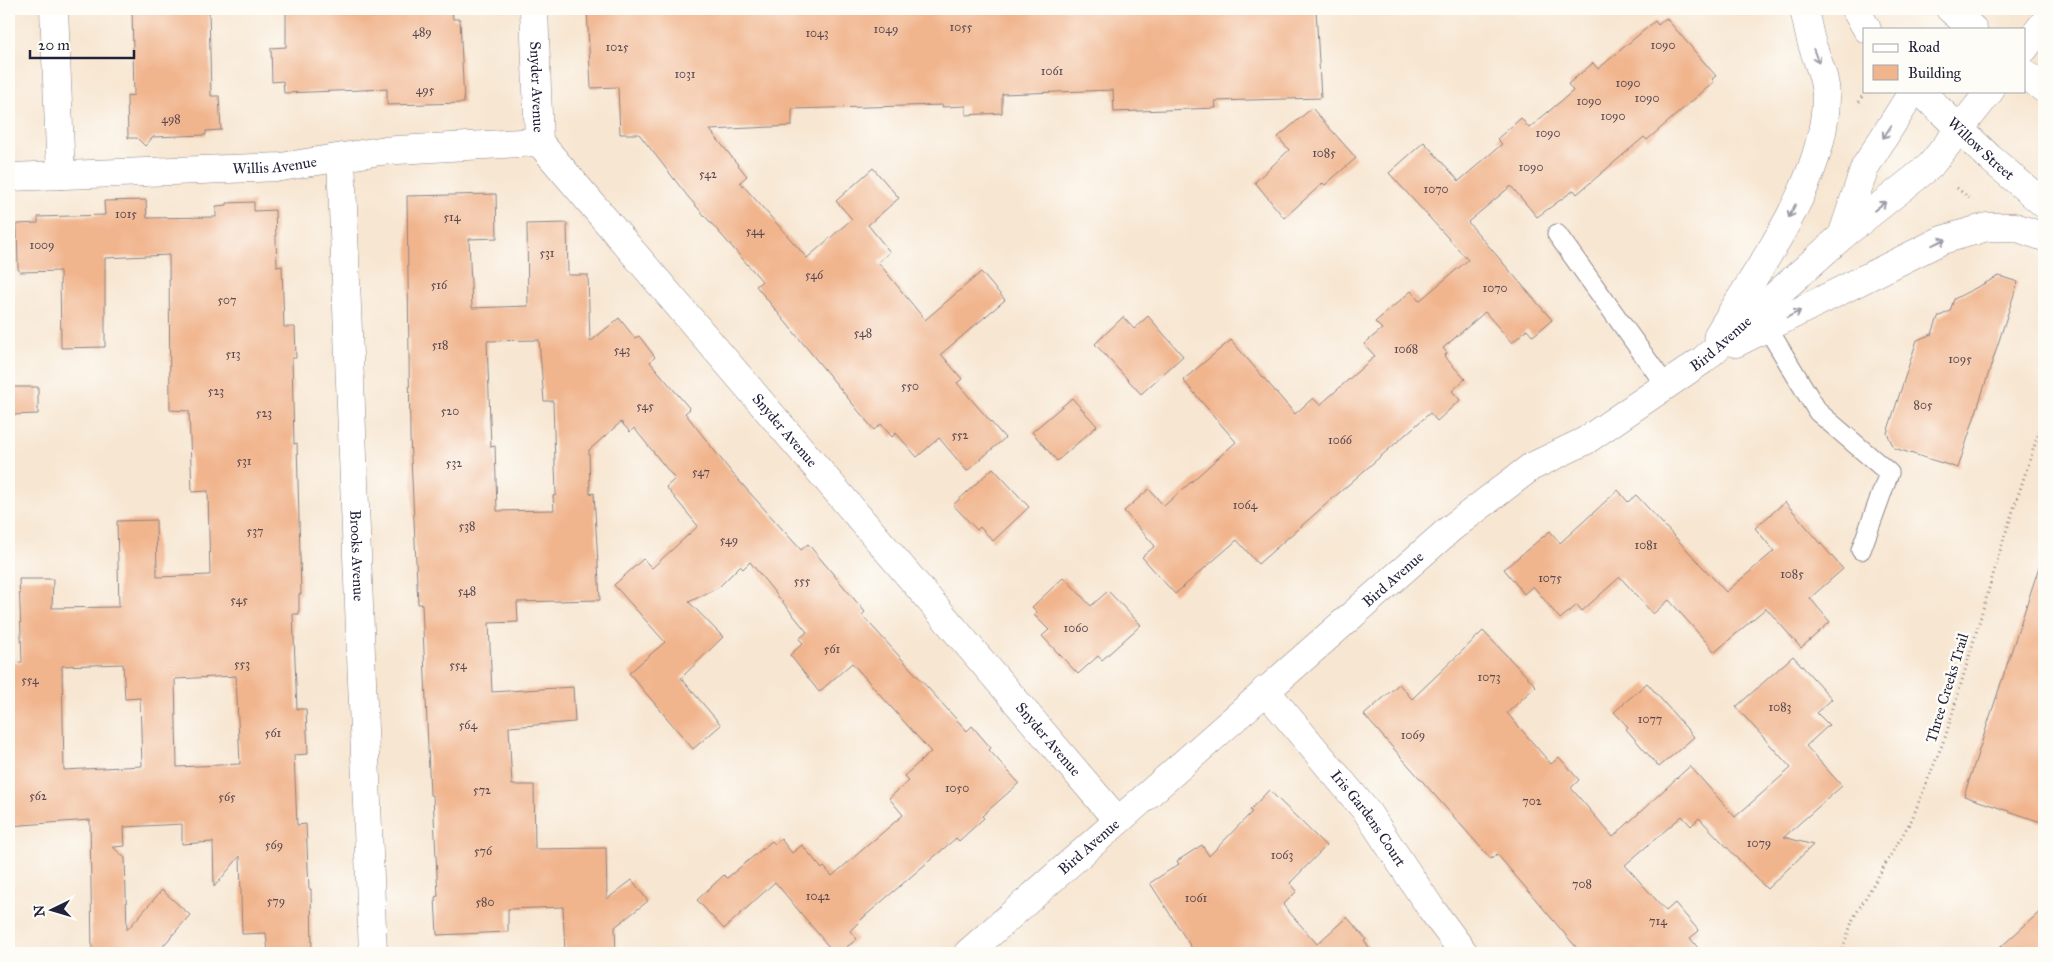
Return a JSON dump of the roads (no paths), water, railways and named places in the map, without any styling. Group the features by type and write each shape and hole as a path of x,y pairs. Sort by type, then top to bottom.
{"street":[{"path":"54,9 61,175"},
{"name":"Snyder Avenue","path":"534,9 539,142 1118,821"},
{"path":"1755,311 1790,215 1813,167 1826,97 1824,76 1813,49 1804,9"},
{"path":"1855,9 1866,28"},
{"path":"2026,46 2044,23"},
{"path":"2026,75 2044,89"},
{"path":"1842,236 1864,167 1912,92"},
{"name":"Willow Street","path":"1921,92 2044,204"},
{"name":"Bird Avenue","path":"968,953 1450,529 1531,467 1585,441 1703,360 1755,311 1842,236 1930,166 1989,92"},
{"name":"Willis Avenue","path":"9,177 281,167 380,151 539,142"},
{"name":"Brooks Avenue","path":"341,158 373,953"},
{"path":"1703,360 1755,311 1942,240 1987,227 2015,228 2044,237"},
{"name":"Iris Gardens Court","path":"1265,690 1367,812 1432,910 1464,953"}],"lane":[{"path":"1557,234 1666,386"},
{"path":"1755,311 1818,412 1889,473 1861,550"}]}
